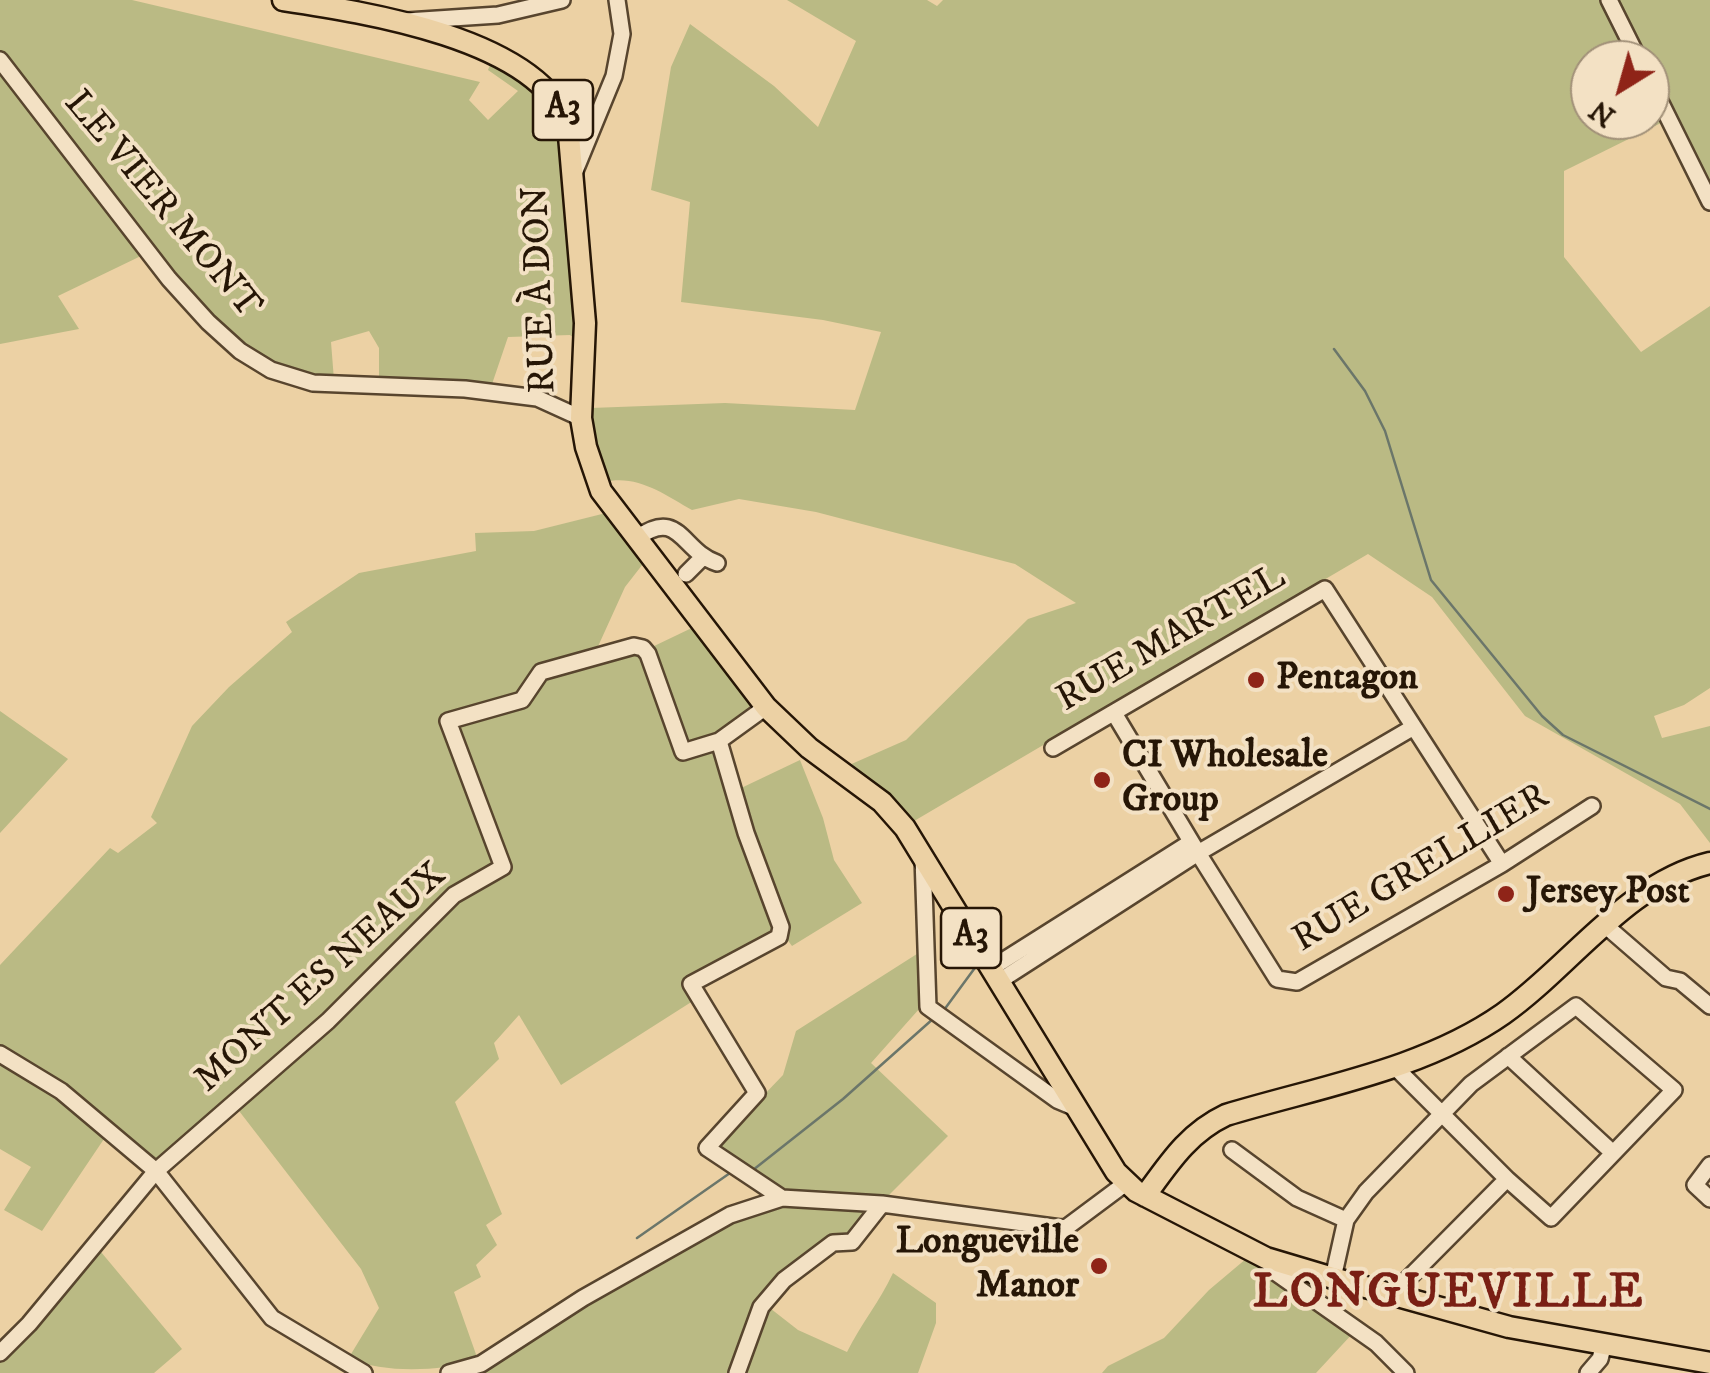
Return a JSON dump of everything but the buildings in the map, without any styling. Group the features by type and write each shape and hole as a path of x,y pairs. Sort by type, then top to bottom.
{"main road":[{"name":"RUE À DON","path":"283,0 377,7 500,57 548,88 561,104 568,124 585,323 582,418"},
{"name":"A3","path":"582,418 586,447 600,491 766,706 809,748 882,802 906,828 1126,1183 1266,1258 1510,1327 1710,1363"},
{"path":"1146,1196 1179,1149 1201,1127 1394,1066 1454,1042 1502,1015 1662,882 1710,863"}],"street":[{"path":"404,21 498,15 562,0"},
{"path":"573,175 614,76 622,34 617,0"},
{"path":"1609,0 1630,40"},
{"name":"LE VIER MONT","path":"0,60 169,279 240,351 272,370 313,383 465,389 537,398 582,418"},
{"path":"1670,121 1710,202"},
{"path":"637,538 659,526 671,527 710,560 686,574"},
{"name":"RUE MARTEL","path":"1053,748 1325,589 1412,728"},
{"name":"MONT ES NEAUX","path":"156,1171 328,1021 454,895 503,867 448,721 522,700 542,672 634,646 648,654 683,752 719,741"},
{"path":"766,706 719,741 746,832 781,928 779,937 692,984 758,1093 708,1148 782,1198"},
{"path":"1114,712 1195,848"},
{"path":"994,975 1195,848 1412,728 1502,864"},
{"name":"RUE GRELLIER","path":"1195,848 1272,972 1284,982 1297,982 1502,864 1592,806"},
{"path":"923,857 928,1007 1057,1100 1076,1108"},
{"path":"1606,926 1666,978 1680,980 1710,1006"},
{"path":"1334,1278 1346,1220 1366,1192 1440,1113 1470,1084 1576,1006 1674,1090 1550,1218 1440,1113 1394,1066"},
{"path":"0,1054 61,1091 156,1171 272,1318 364,1373"},
{"path":"1508,1056 1613,1153"},
{"path":"1232,1150 1296,1198 1346,1220"},
{"path":"1710,1165 1695,1185 1710,1198"},
{"path":"0,1353 29,1324 156,1171"},
{"path":"1392,1295 1508,1179"},
{"path":"448,1373 481,1364 583,1298 730,1215 782,1198 882,1204 1061,1228 1126,1183"},
{"path":"737,1373 761,1307 784,1280 833,1243 852,1242 882,1204"},
{"path":"1266,1258 1275,1272 1376,1343 1406,1373"},
{"path":"1588,1373 1600,1359 1604,1344"}],"green space":[{"path":"0,0 132,0 480,82 469,100 488,120 518,91 488,70 492,60 534,85 561,123 579,342 570,335 508,337 491,387 379,380 379,348 369,331 331,342 334,380 290,373 243,348 210,318 0,54"},
{"path":"787,0 927,0 937,6 943,0 1603,0 1624,40 1570,40 1570,140 1627,140 1564,171 1564,257 1641,352 1710,306 1710,688 1684,705 1654,716 1662,738 1710,726 1710,843 1680,804 1525,716 1432,597 1368,554 909,824 847,766 906,740 1028,619 1076,603 1015,564 816,512 739,499 692,510 639,483 604,482 587,415 591,408 725,403 855,410 881,332 823,320 681,302 690,202 651,190 671,67 690,24 774,86 818,127 856,41"},
{"path":"1613,0 1710,0 1710,193 1670,113 1670,40 1633,40"},
{"path":"0,67 143,255 58,296 79,329 0,344"},
{"path":"610,512 646,560 625,587 595,653 544,665 529,676 519,696 443,716 498,865 157,1165 0,1047 0,965 110,848 118,853 157,823 151,817 192,726 229,687 292,632 286,622 359,573 476,551 475,533 534,531"},
{"path":"698,625 758,706 718,736 683,747 650,648"},
{"path":"632,651 643,655 679,757 715,747 777,928 774,937 684,980 696,999 561,1085 519,1015 494,1043 499,1059 455,1102 502,1214 486,1225 497,1245 476,1265 481,1277 454,1292 478,1360 412,1369 379,1367 348,1359 379,1308 361,1269 236,1107 456,897 510,870 454,723 530,702 542,677"},
{"path":"0,711 68,759 0,833"},
{"path":"800,760 823,818 834,860 862,903 792,946 737,790"},
{"path":"920,952 920,1008 871,1063 948,1136 885,1199 788,1193 714,1147 783,1075 796,1031"},
{"path":"0,1059 43,1084 108,1133 42,1231 4,1210 31,1167 0,1149"},
{"path":"786,1203 876,1209 854,1237 783,1277 733,1373 484,1373 481,1369 590,1297 666,1253"},
{"path":"96,1246 182,1349 154,1373 0,1373 0,1358"},
{"path":"1247,1258 1354,1332 1316,1373 1102,1373 1108,1366 1164,1338 1209,1290"},
{"path":"893,1273 936,1303 936,1323 918,1373 739,1373 766,1305 798,1330 847,1352"}],"waterway":[{"path":"1334,349 1365,391 1385,431 1431,580 1542,716 1563,735 1710,809"},
{"path":"944,1010 977,965"},
{"path":"753,1170 843,1099 934,1018"},
{"path":"637,1238 730,1173"}],"place":[{"name":"Pentagon","path":"1256,680"},
{"name":"CI Wholesale Group","path":"1102,780"},
{"name":"Jersey Post","path":"1506,894"},
{"name":"Longueville Manor","path":"1099,1266"}],"district":[{"name":"LONGUEVILLE","path":"1449,1296"}]}
